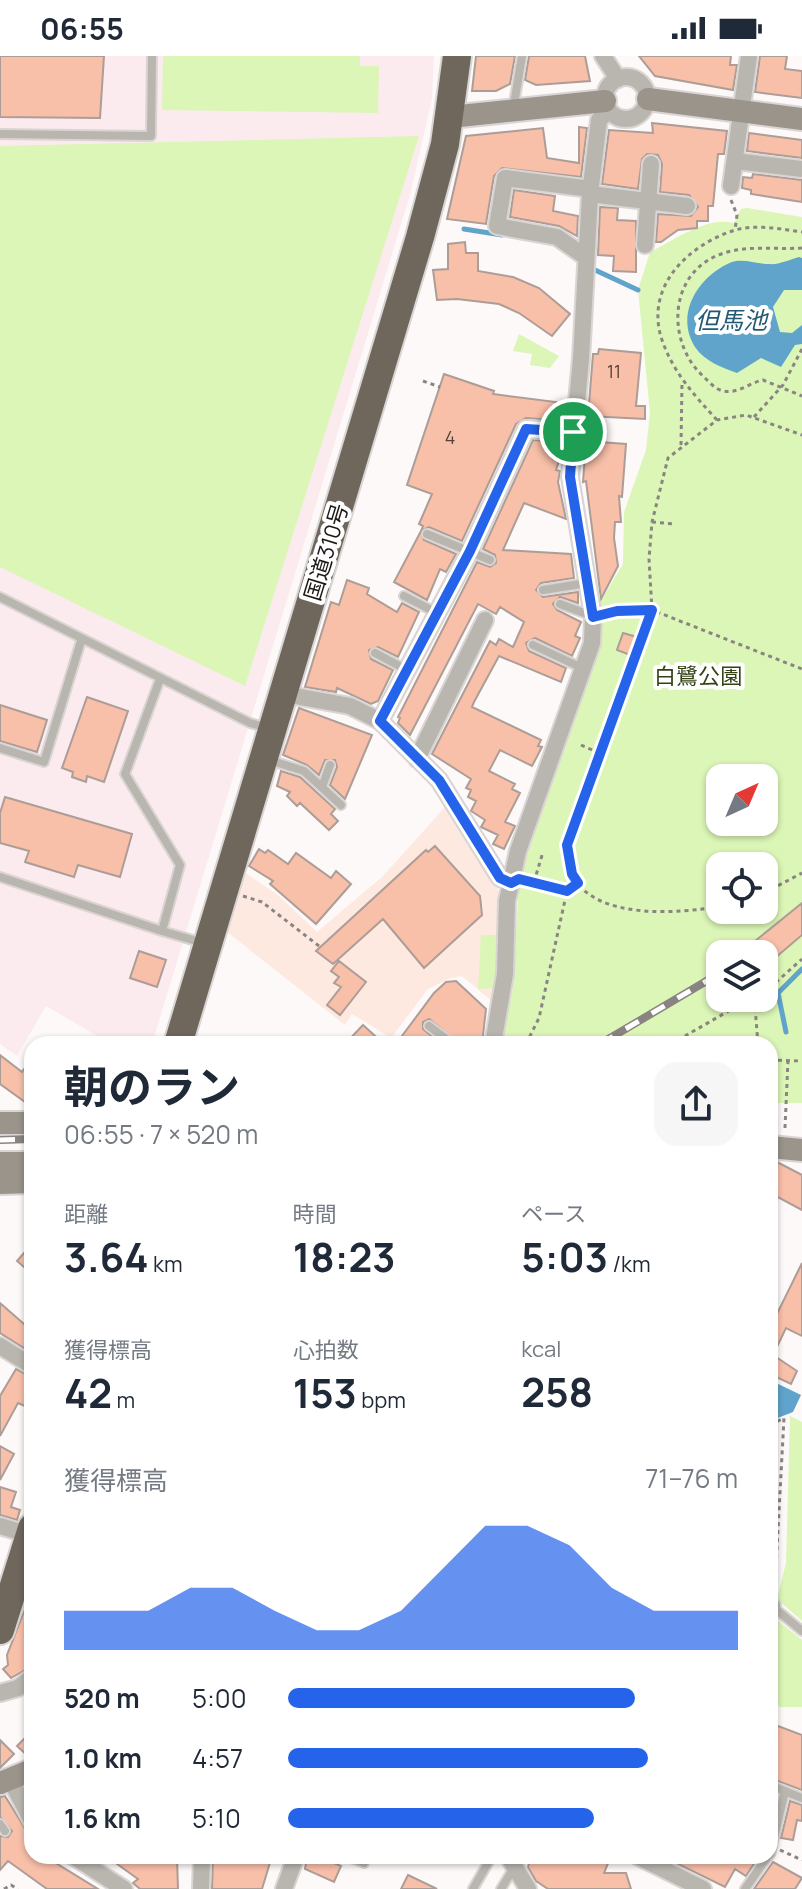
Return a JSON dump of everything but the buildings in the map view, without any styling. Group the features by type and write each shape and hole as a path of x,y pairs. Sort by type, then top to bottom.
{"highway":[{"name":"国道310号","path":"180,1036 207,944 227,908 264,758 396,338 450,117 457,56"},
{"path":"0,1630 5,1595 24,1549"}],"street":[{"path":"603,56 618,79"},
{"path":"731,186 749,56"},
{"path":"450,117 513,110 607,106 619,119 632,119 643,112 648,99 639,81 618,79 609,86 607,106 599,120 584,256 570,477 593,617 592,643 518,851 511,883 502,1005 495,1036"},
{"path":"648,99 802,119"},
{"path":"735,161 802,169"},
{"path":"645,245 651,164"},
{"path":"584,256 557,237 497,226 505,178 687,206"},
{"path":"380,721 470,551 526,429 573,432"},
{"path":"417,759 485,620"},
{"path":"284,694 350,706 380,721 439,780 500,878 511,883"},
{"path":"0,1123 24,1123"},
{"path":"0,1163 24,1163"},
{"path":"0,1183 24,1182"},
{"path":"0,1346 24,1361"},
{"path":"0,1526 24,1531"},
{"path":"0,1693 24,1683"},
{"path":"24,1773 5,1781 24,1809"},
{"path":"85,1864 124,1889"},
{"path":"201,1889 202,1864"},
{"path":"284,1889 293,1864"},
{"path":"514,1864 528,1889"},
{"path":"653,1864 703,1889"}],"lane":[{"path":"0,134 151,136 152,56"},
{"path":"513,110 522,56"},
{"path":"427,534 490,560"},
{"path":"543,590 587,583"},
{"path":"404,596 437,613"},
{"path":"0,597 81,641 250,723 273,729"},
{"path":"560,604 593,617"},
{"path":"0,748 44,762 81,641"},
{"path":"533,645 583,668"},
{"path":"375,653 407,670"},
{"path":"160,679 125,774 180,865 162,931"},
{"path":"264,758 304,771 341,805"},
{"path":"322,787 330,765"},
{"path":"0,877 207,944"},
{"path":"429,1026 442,1036"},
{"path":"778,1607 802,1631"},
{"path":"778,1788 802,1798"},
{"path":"778,1822 785,1791"},
{"path":"473,1889 487,1864"},
{"path":"501,1889 511,1864"},
{"path":"745,1889 763,1864"}],"path":[{"path":"731,186 727,193 737,215 735,230"},
{"path":"717,420 682,382 661,339 657,313 669,272 691,252 735,230 767,227 802,232"},
{"path":"802,248 750,248 715,256 684,286 677,321 681,344 693,367 718,390 733,392 763,380 783,385 802,396"},
{"path":"754,417 783,385 802,349"},
{"path":"423,381 440,387"},
{"path":"681,445 682,382"},
{"path":"706,908 637,910 606,903 578,883 572,874 567,845 652,610 649,559 652,522 668,458 717,420 754,417 802,435"},
{"path":"652,522 675,524"},
{"path":"593,617 617,611 652,610 802,669"},
{"path":"581,745 600,753"},
{"path":"534,882 543,852"},
{"path":"778,886 802,873"},
{"path":"511,883 519,879 567,891"},
{"path":"530,1036 539,1018 567,891 578,883"},
{"path":"227,908 262,902 319,946"},
{"path":"778,982 802,959"},
{"path":"685,1036 727,1012"},
{"path":"755,1012 757,1036"},
{"path":"778,1060 802,1061"},
{"path":"786,1149 788,1060"},
{"path":"778,1421 784,1418 778,1530"},
{"path":"778,1854 802,1860"},
{"path":"4,1889 11,1885 18,1889"}],"shaded area":[{"path":"0,56 434,56 432,99 410,195 154,1036 97,1036 46,1006 29,1036 24,1036 24,1044 17,1056 0,1044"},
{"path":"446,806 499,891 494,1003 462,976 428,989 393,1036 352,1014 345,1025 227,932 244,872 278,895 317,932 382,877"}],"green space":[{"path":"163,56 360,56 360,66 379,66 378,113 162,110"},
{"path":"419,136 245,686 0,567 0,146"},
{"name":"白鷺公園","path":"747,208 802,217 802,1103 778,1103 778,1036 503,1036 513,988 519,879 599,642 599,604 623,564 624,512 646,450 650,413 638,290 650,252 702,226 734,223 741,209"},
{"path":"519,334 559,356 550,368 530,365 532,354 513,351"},
{"path":"481,935 498,935 496,988 478,989"},
{"path":"790,1416 802,1422 802,1621 778,1600 786,1563"},
{"path":"778,1621 802,1640 802,1707 780,1707"}],"water":[{"name":"但馬池","path":"802,258 802,290 784,290 773,307 780,332 792,333 802,325 802,344 795,345 781,367 761,358 737,373 699,352 689,334 687,322 693,297 709,276 736,261 772,264"},
{"path":"778,1384 801,1395 793,1412 778,1418"}],"waterway":[{"path":"464,229 502,235"},
{"path":"595,270 638,290"},
{"path":"786,1032 778,993 802,969"}],"railway":[{"path":"614,1036 706,981"},
{"path":"0,1140 24,1139"}],"route":[{"path":"526,429 573,432 570,477 593,617 617,611 652,610 567,845 572,874 578,883 567,891 519,879 511,883 500,878 454,809 439,780 380,721 470,551 526,429"}]}
